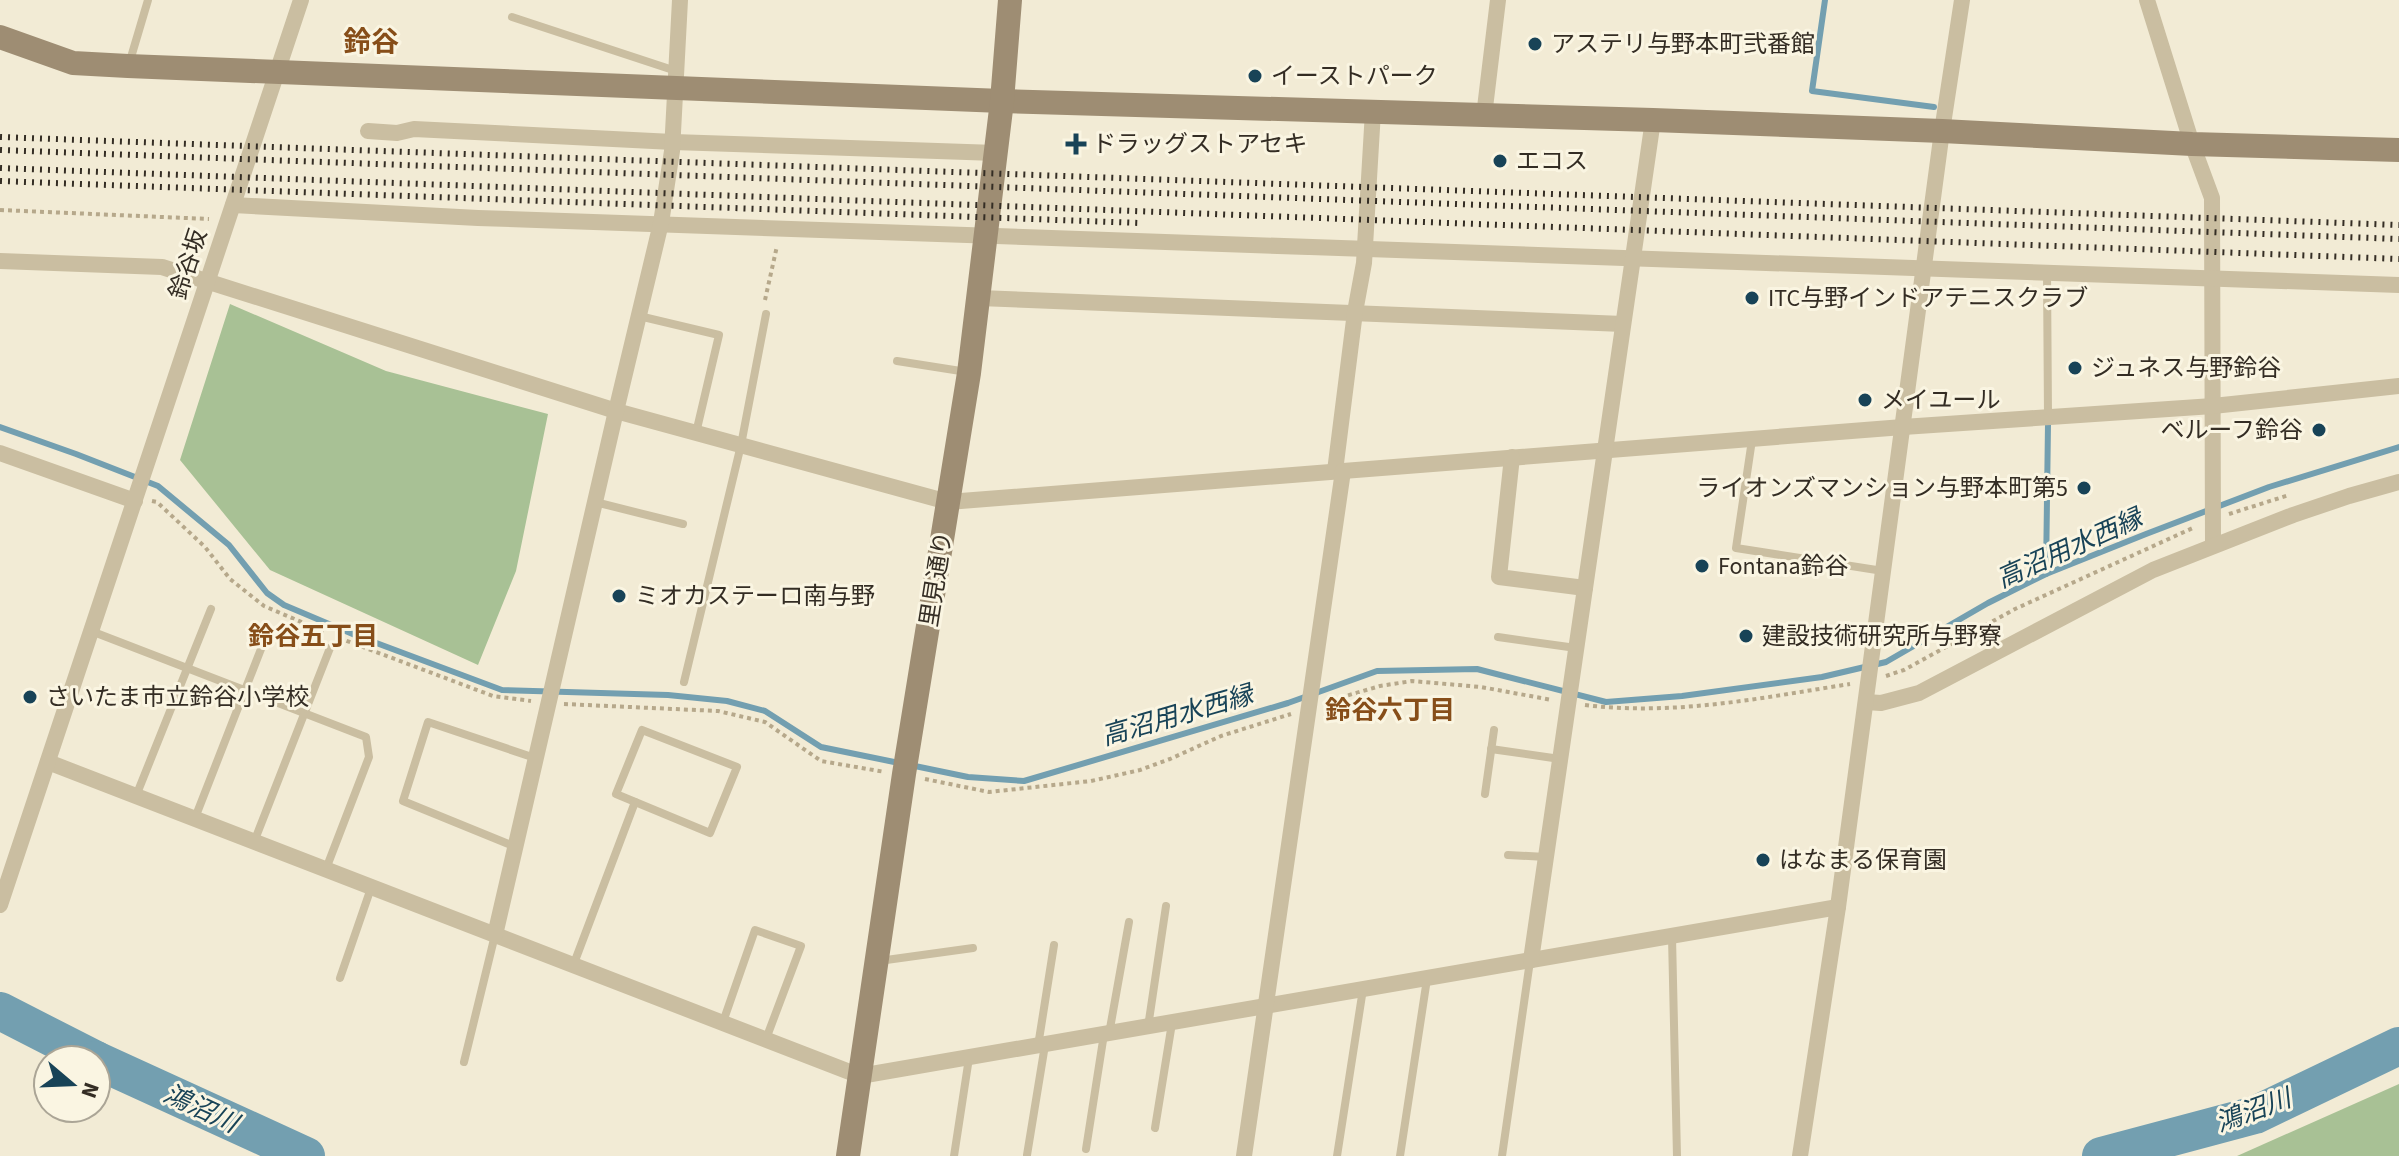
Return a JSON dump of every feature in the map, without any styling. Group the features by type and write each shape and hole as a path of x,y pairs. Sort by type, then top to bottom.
{"street":[{"name":"鈴谷坂","path":"0,905 301,0"},
{"path":"495,935 661,223 673,142 680,0"},
{"name":"里見通り","path":"848,1156 905,768 969,373 1002,101 1010,0"},
{"path":"1484,116 1498,0"},
{"path":"1800,1156 1838,907 1962,0"},
{"path":"2147,0 2212,198 2213,545"},
{"path":"0,37 73,63 128,66 676,80 1002,101 1653,120 2399,150"},
{"path":"1244,1156 1313,680 1339,471 1364,248 1373,111"},
{"path":"1531,960 1653,120"},
{"path":"368,131 397,133 414,129 996,153"},
{"path":"231,213 661,223 2399,285"},
{"path":"0,261 162,267 616,411 948,502 1903,427 2213,406 2399,386"},
{"path":"979,298 1623,324"},
{"path":"0,453 136,495"},
{"path":"1512,457 1499,577 1585,588"},
{"path":"1866,702 1881,703 1919,693 2153,570 2213,545 2349,496 2399,482"},
{"path":"48,762 860,1076 1838,907"}],"lane":[{"path":"128,66 148,0"},
{"path":"512,17 676,80"},
{"path":"2047,273 2048,417"},
{"path":"684,682 741,445 766,314"},
{"path":"639,316 719,335 696,433"},
{"path":"897,361 969,373"},
{"path":"1752,439 1736,548 1884,571"},
{"path":"595,502 683,524"},
{"path":"136,796 211,609"},
{"path":"91,631 366,737 369,757 326,870"},
{"path":"1498,637 1576,648"},
{"path":"254,842 330,648"},
{"path":"195,819 261,649"},
{"path":"516,847 403,801 428,722 536,758"},
{"path":"642,730 737,767 710,833 635,802 616,794 642,730"},
{"path":"1485,794 1494,730"},
{"path":"1491,749 1560,759"},
{"path":"573,966 635,802"},
{"path":"1508,855 1546,857"},
{"path":"340,978 371,887"},
{"path":"1148,1027 1166,906"},
{"path":"1086,1149 1129,922"},
{"path":"722,1023 755,930 801,946 766,1040"},
{"path":"464,1062 495,935"},
{"path":"1672,936 1677,1156"},
{"path":"1027,1155 1054,945"},
{"path":"876,962 973,948"},
{"path":"1502,1156 1531,960"},
{"path":"1400,1156 1427,978"},
{"path":"1337,1156 1363,989"},
{"path":"1155,1128 1172,1023"},
{"path":"954,1156 969,1058"}],"path":[{"path":"0,210 231,213"},
{"path":"766,314 765,304 780,228"},
{"path":"136,495 157,502 205,547 230,579 264,606 298,622 493,696 551,697 718,711 765,722 821,761 905,768 989,792 1091,781 1140,770 1221,736 1380,686 1412,681 1569,695 1653,710 1700,707 1869,677"}],"green space":[{"path":"230,304 386,371 548,414 516,571 478,665 270,570 180,460"},
{"path":"2399,1084 2399,1156 2237,1156"}],"waterway":[{"path":"1825,0 1812,91 1934,107"},
{"path":"2046,574 2048,424"},
{"name":"高沼用水西縁","path":"0,427 158,486 229,545 267,593 284,605 502,690 668,695 727,701 765,711 821,747 899,763"},
{"name":"高沼用水西縁","path":"910,765 968,777 1024,781 1288,703 1377,671 1477,669 1606,702 1682,696 1822,677 1886,662 1988,603 2046,574 2146,534 2269,487 2399,447"},
{"name":"鴻沼川","path":"0,1011 65,1044"},
{"name":"鴻沼川","path":"2101,1156 2255,1115 2399,1046"},
{"name":"鴻沼川","path":"112,1067 306,1156"}],"railway":[{"path":"0,137 2399,225"},
{"path":"0,150 2399,239"},
{"path":"0,168 2399,259"},
{"path":"0,181 1140,223"}],"place":[{"name":"アステリ与野本町弐番館","path":"1535,44"},
{"name":"イーストパーク","path":"1255,76"},
{"name":"ドラッグストアセキ","path":"1076,144"},
{"name":"エコス","path":"1500,161"},
{"name":"ITC与野インドアテニスクラブ","path":"1752,298"},
{"name":"ジュネス与野鈴谷","path":"2075,368"},
{"name":"メイユール","path":"1865,400"},
{"name":"ベルーフ鈴谷","path":"2319,430"},
{"name":"ライオンズマンション与野本町第5","path":"2084,488"},
{"name":"Fontana鈴谷","path":"1702,566"},
{"name":"ミオカステーロ南与野","path":"619,596"},
{"name":"建設技術研究所与野寮","path":"1746,636"},
{"name":"さいたま市立鈴谷小学校","path":"30,697"},
{"name":"はなまる保育園","path":"1763,860"}],"district":[{"name":"鈴谷","path":"371,41"},
{"name":"鈴谷五丁目","path":"313,636"},
{"name":"鈴谷六丁目","path":"1390,710"}]}
